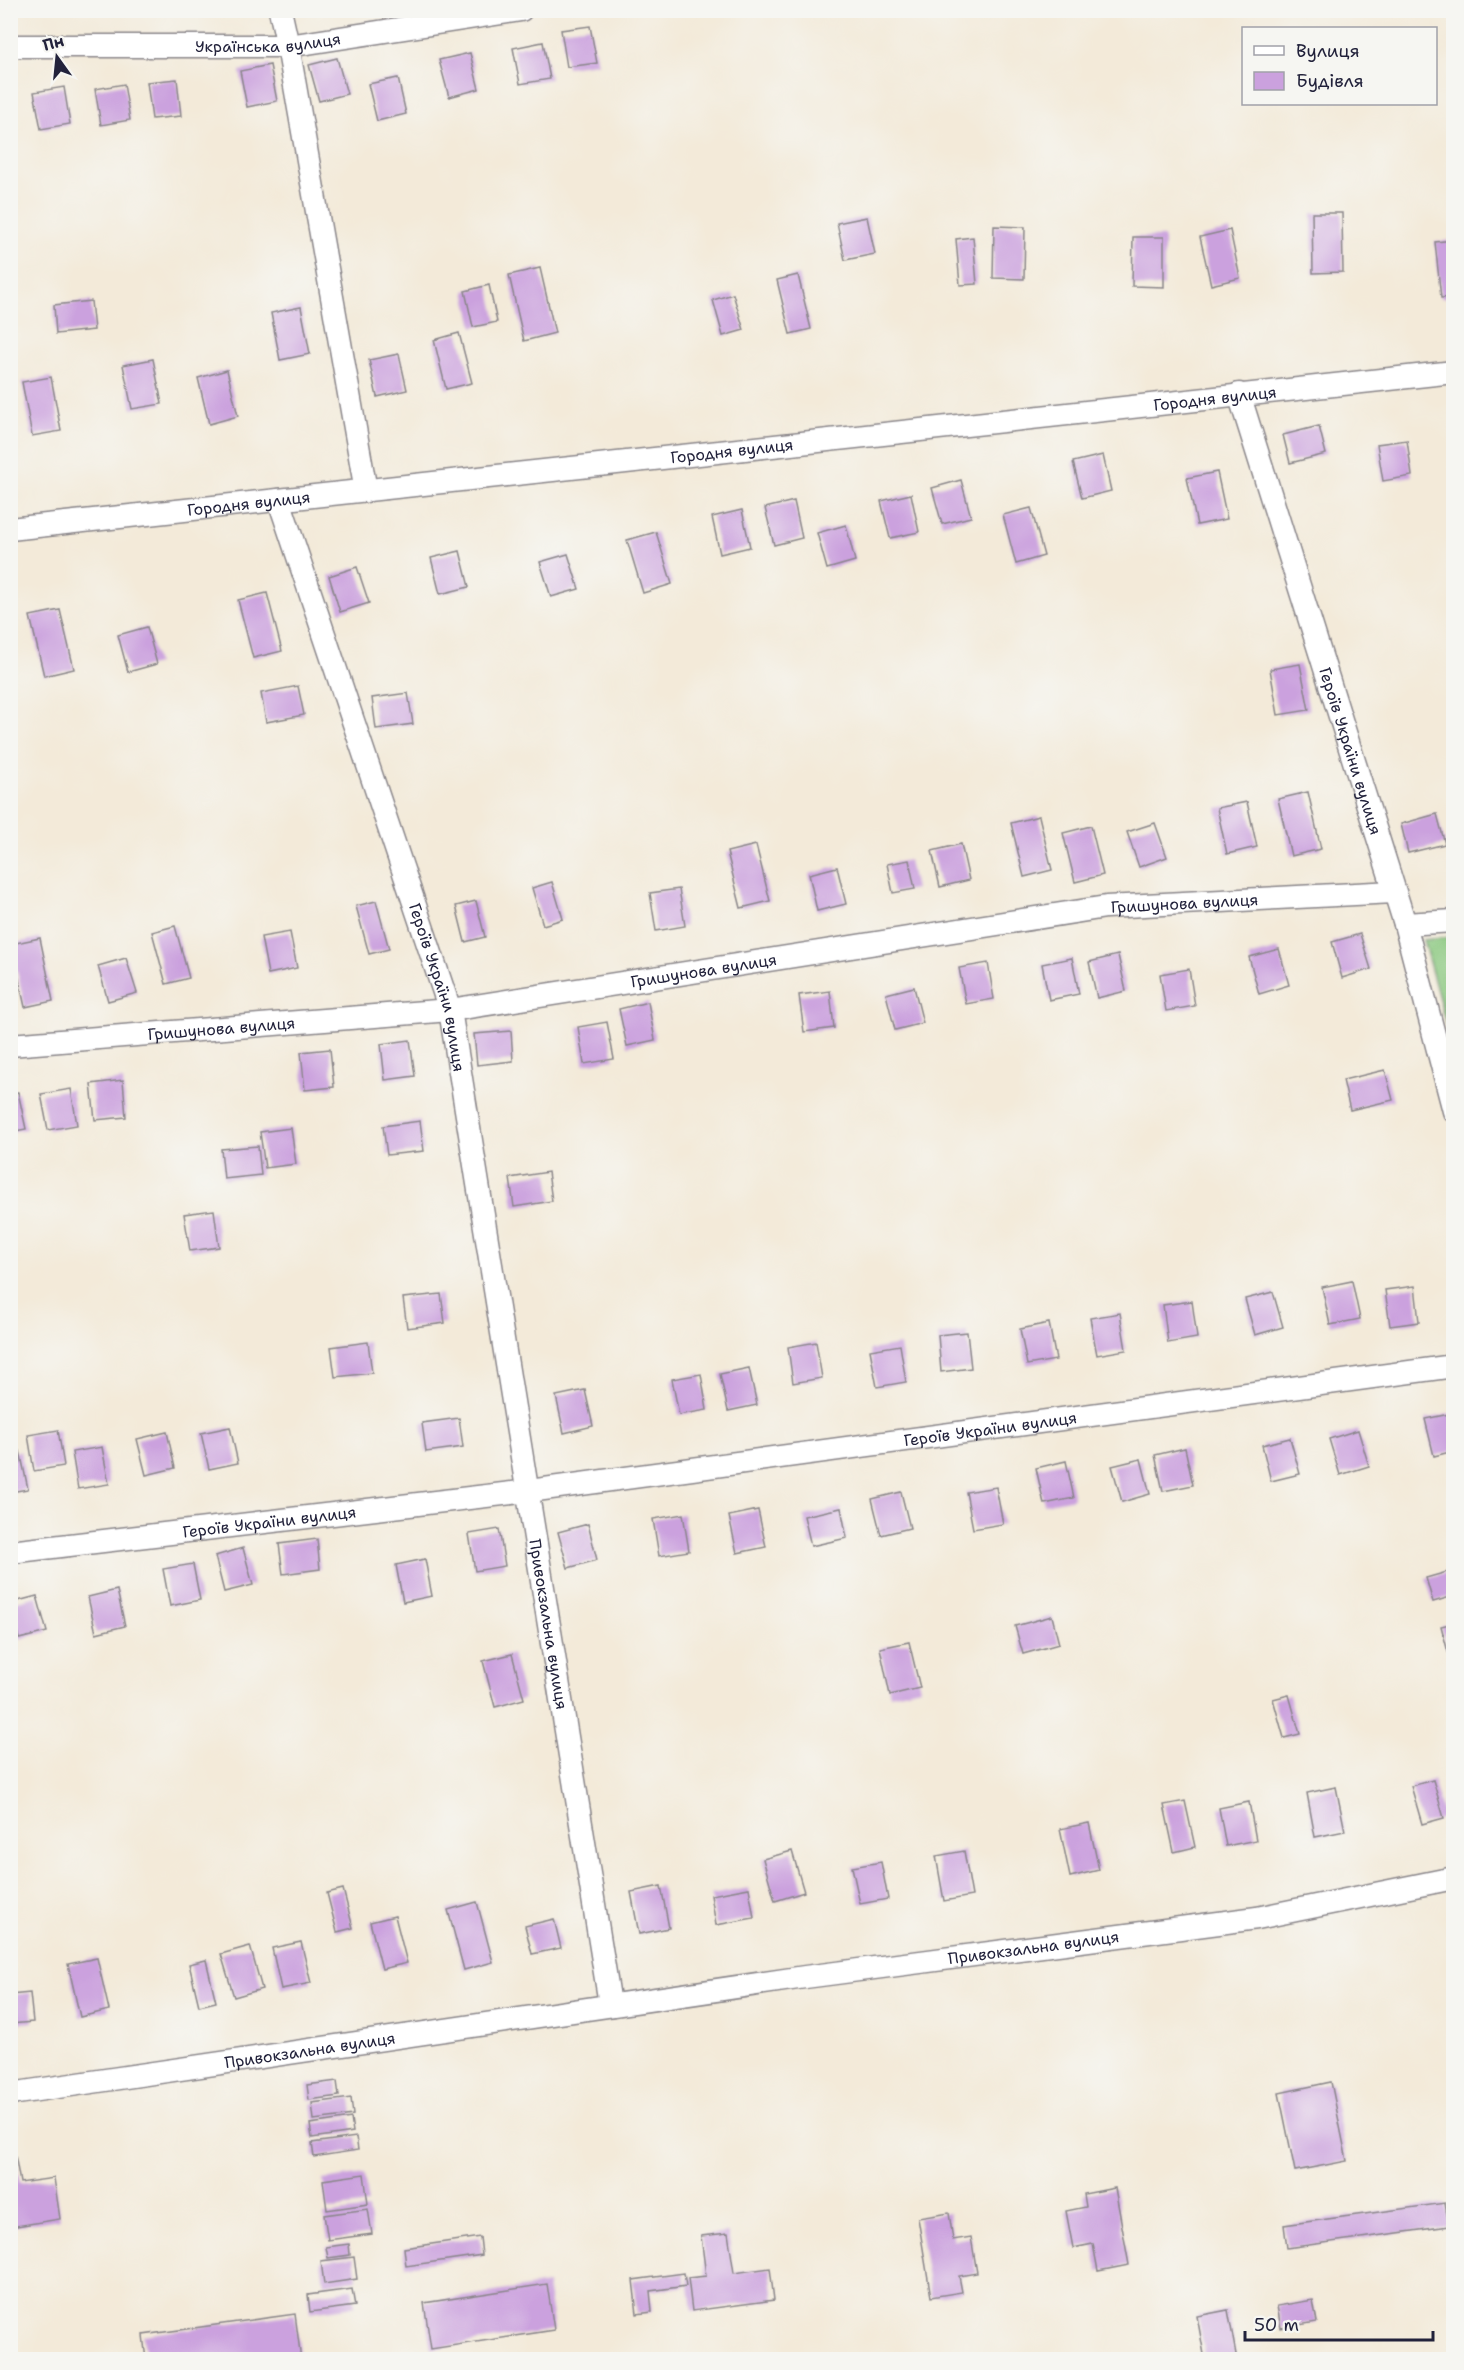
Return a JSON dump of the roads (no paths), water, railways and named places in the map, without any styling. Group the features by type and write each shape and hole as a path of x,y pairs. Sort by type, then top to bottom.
{"street":[{"path":"280,10 366,491"},
{"name":"Українська вулиця","path":"10,46 288,46 521,10"},
{"name":"Городня вулиця","path":"10,529 1454,372"},
{"name":"Героїв України вулиця","path":"1239,394 1405,924 1454,1111"},
{"name":"Героїв України вулиця","path":"279,501 450,1010 529,1491"},
{"name":"Гришунова вулиця","path":"10,1045 450,1010 1106,907 1394,892"},
{"path":"1405,924 1454,921"},
{"name":"Героїв України вулиця","path":"10,1552 529,1491 1454,1366"},
{"name":"Привокзальна вулиця","path":"529,1491 610,2004"},
{"name":"Привокзальна вулиця","path":"10,2094 582,2011 610,2004 1257,1918 1454,1878"}]}
